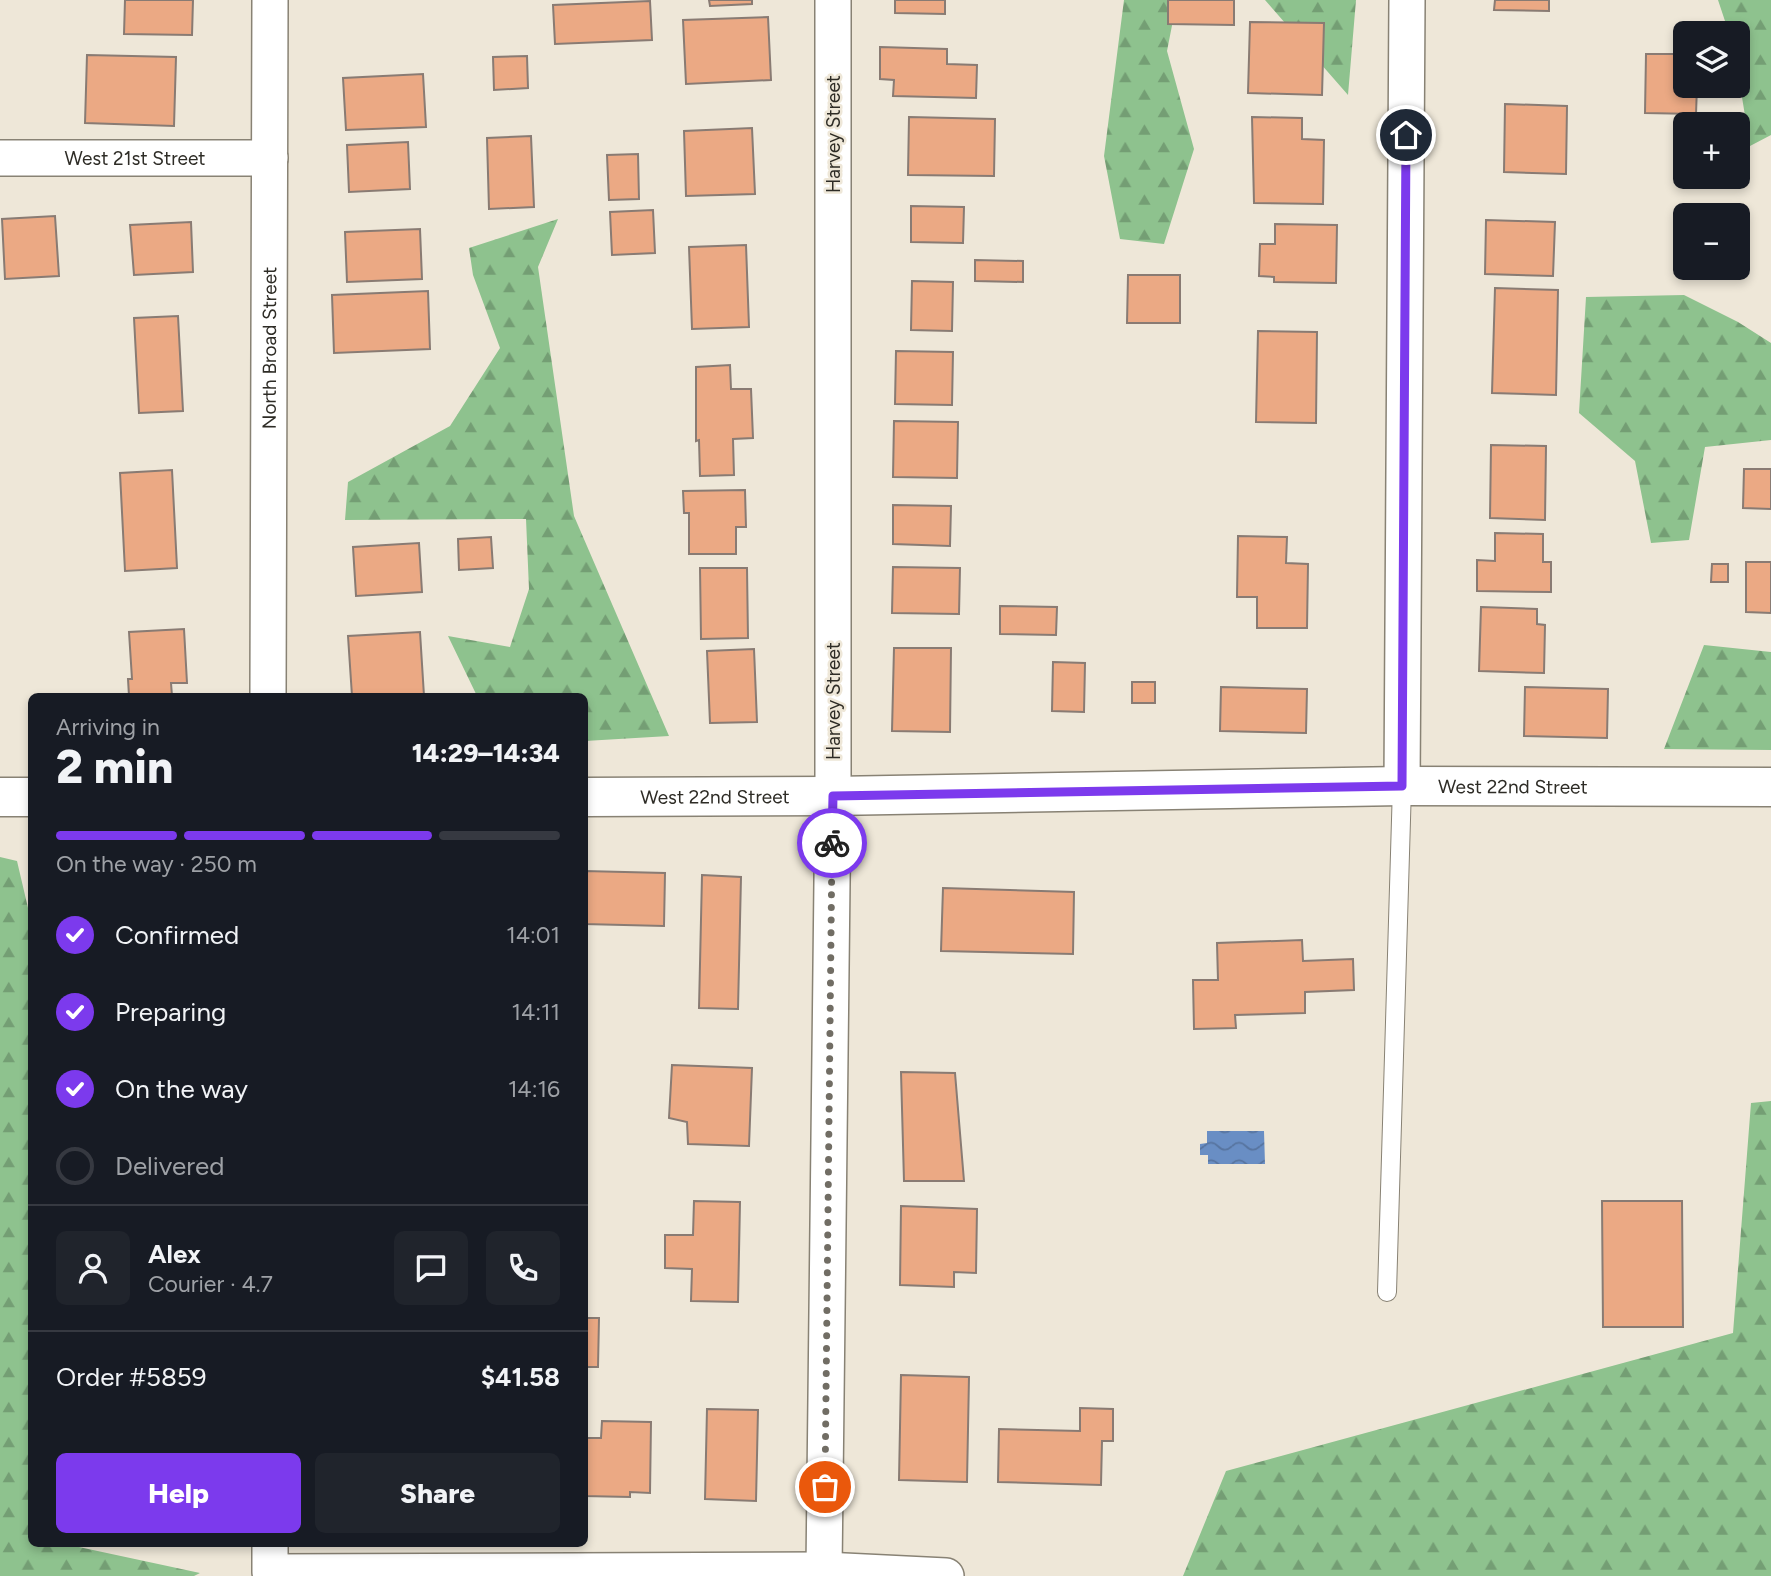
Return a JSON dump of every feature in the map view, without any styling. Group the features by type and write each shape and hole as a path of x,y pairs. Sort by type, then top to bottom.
{"street":[{"name":"North Broad Street","path":"268,693 270,0"},
{"name":"Harvey Street","path":"824,1570 833,796 833,0"},
{"path":"1402,786 1407,0"},
{"name":"West 21st Street","path":"0,158 270,158"},
{"name":"West 22nd Street","path":"588,797 833,796 1402,786 1771,787"},
{"path":"0,797 28,797"},
{"path":"270,1558 824,1570 947,1576"}],"lane":[{"path":"1387,1292 1402,786"}],"green space":[{"path":"1124,0 1177,0 1167,51 1194,149 1164,244 1120,239 1104,156"},
{"path":"1265,0 1356,0 1348,95"},
{"path":"1718,0 1771,0 1771,135 1750,146 1750,112 1744,112 1742,98 1750,98 1750,21 1725,21"},
{"path":"558,219 538,267 574,516 669,736 588,741 588,693 476,693 448,636 510,647 529,589 526,519 345,520 348,482 450,426 500,348 473,275 469,248"},
{"path":"1684,295 1738,322 1771,343 1771,440 1705,447 1689,540 1651,543 1635,461 1579,413 1586,297"},
{"path":"1704,645 1771,652 1771,750 1664,749"},
{"path":"0,857 17,861 28,908 28,1547 79,1547 200,1573 194,1576 0,1576"},
{"path":"1771,1101 1771,1576 1183,1576 1226,1471 1733,1333 1751,1103"}],"water":[{"path":"1207,1131 1264,1131 1265,1164 1208,1164 1208,1155 1200,1155 1200,1144 1207,1143"}],"building":[{"path":"125,0 193,0 192,35 124,34"},
{"path":"709,0 752,0 752,4 710,6"},
{"path":"895,0 945,0 945,14 895,13"},
{"path":"1168,0 1234,0 1234,25 1168,24"},
{"path":"1495,0 1549,0 1549,11 1494,10"},
{"path":"650,1 652,40 555,44 553,5"},
{"path":"768,17 771,80 686,84 683,20"},
{"path":"1250,22 1324,23 1322,95 1248,93"},
{"path":"880,47 947,49 947,64 977,65 976,98 893,96 894,80 880,79"},
{"path":"1646,54 1673,54 1673,98 1697,98 1696,112 1645,113"},
{"path":"87,55 176,57 174,126 85,123"},
{"path":"527,56 528,88 494,90 493,57"},
{"path":"423,74 426,127 346,130 343,78"},
{"path":"1505,104 1567,106 1566,174 1504,172"},
{"path":"909,117 995,119 994,176 908,175"},
{"path":"1252,117 1302,118 1302,139 1324,140 1323,204 1254,203"},
{"path":"752,128 755,194 686,196 684,131"},
{"path":"531,136 534,207 489,209 487,138"},
{"path":"408,142 410,189 349,192 347,145"},
{"path":"638,154 639,199 609,200 607,155"},
{"path":"911,206 964,207 963,243 911,242"},
{"path":"653,210 655,253 612,255 610,212"},
{"path":"55,216 59,276 5,279 2,219"},
{"path":"1486,220 1555,222 1553,276 1485,274"},
{"path":"191,222 193,272 134,275 130,225"},
{"path":"1275,224 1337,225 1336,283 1274,282 1274,277 1259,276 1260,244 1275,244"},
{"path":"420,229 422,279 347,282 345,232"},
{"path":"746,245 749,327 692,329 689,247"},
{"path":"975,260 1023,261 1023,282 975,281"},
{"path":"1128,275 1180,275 1180,323 1127,323"},
{"path":"912,281 953,282 952,331 911,330"},
{"path":"1495,288 1558,290 1556,395 1492,393"},
{"path":"428,291 430,349 334,353 332,295"},
{"path":"178,316 183,411 139,413 134,318"},
{"path":"1258,331 1317,332 1316,423 1256,422"},
{"path":"896,351 953,352 952,405 895,404"},
{"path":"730,365 731,389 751,389 753,438 733,439 734,475 700,476 699,440 696,441 696,367"},
{"path":"894,421 958,422 957,478 893,477"},
{"path":"1491,445 1546,446 1545,520 1490,518"},
{"path":"1744,469 1771,469 1771,509 1743,508"},
{"path":"172,470 177,568 125,571 120,473"},
{"path":"745,490 746,527 736,527 736,554 689,554 689,513 684,513 683,491"},
{"path":"893,505 951,506 950,546 893,544"},
{"path":"1495,533 1543,534 1543,562 1551,562 1551,592 1477,591 1477,560 1495,561"},
{"path":"1238,536 1287,537 1286,563 1308,564 1307,628 1257,628 1257,597 1237,597"},
{"path":"491,537 493,568 459,570 458,539"},
{"path":"419,543 422,592 356,596 353,547"},
{"path":"1746,562 1771,562 1771,613 1746,612"},
{"path":"1712,564 1728,564 1728,582 1711,582"},
{"path":"893,567 960,568 959,614 892,613"},
{"path":"700,568 747,568 748,638 701,639"},
{"path":"1000,606 1057,607 1056,635 1000,634"},
{"path":"1481,607 1537,609 1537,624 1545,625 1544,673 1479,671"},
{"path":"184,629 187,683 171,683 172,693 129,693 128,679 132,679 129,632"},
{"path":"420,632 424,693 352,693 348,636"},
{"path":"894,648 951,648 950,732 892,731"},
{"path":"754,649 757,722 710,723 707,651"},
{"path":"1053,662 1085,663 1084,712 1052,711"},
{"path":"1132,682 1155,682 1155,703 1132,703"},
{"path":"1221,687 1307,689 1306,733 1220,731"},
{"path":"1525,687 1608,689 1607,738 1524,736"},
{"path":"588,871 665,873 664,926 588,924"},
{"path":"702,875 741,877 738,1009 699,1008"},
{"path":"943,888 1074,892 1073,954 941,951"},
{"path":"1302,940 1303,961 1353,959 1354,990 1305,992 1305,1013 1235,1015 1236,1028 1194,1029 1193,980 1218,980 1217,943"},
{"path":"672,1065 752,1068 749,1146 688,1144 687,1122 669,1118"},
{"path":"901,1072 955,1073 964,1181 904,1181"},
{"path":"694,1201 740,1202 738,1302 691,1301 692,1269 665,1268 665,1235 693,1235"},
{"path":"1602,1201 1682,1201 1683,1327 1603,1327"},
{"path":"901,1206 977,1209 976,1273 954,1272 954,1287 900,1285"},
{"path":"588,1318 599,1318 598,1367 588,1367"},
{"path":"901,1375 969,1377 967,1482 899,1480"},
{"path":"1080,1408 1113,1409 1113,1441 1102,1441 1101,1485 998,1482 999,1429 1080,1431"},
{"path":"707,1409 758,1410 756,1501 705,1499"},
{"path":"602,1421 651,1422 650,1493 630,1492 630,1497 588,1496 588,1438 601,1438"}],"way so far":[{"path":"825,1487 832,843"}],"route":[{"path":"832,843 833,796 1402,786 1406,135"}]}
